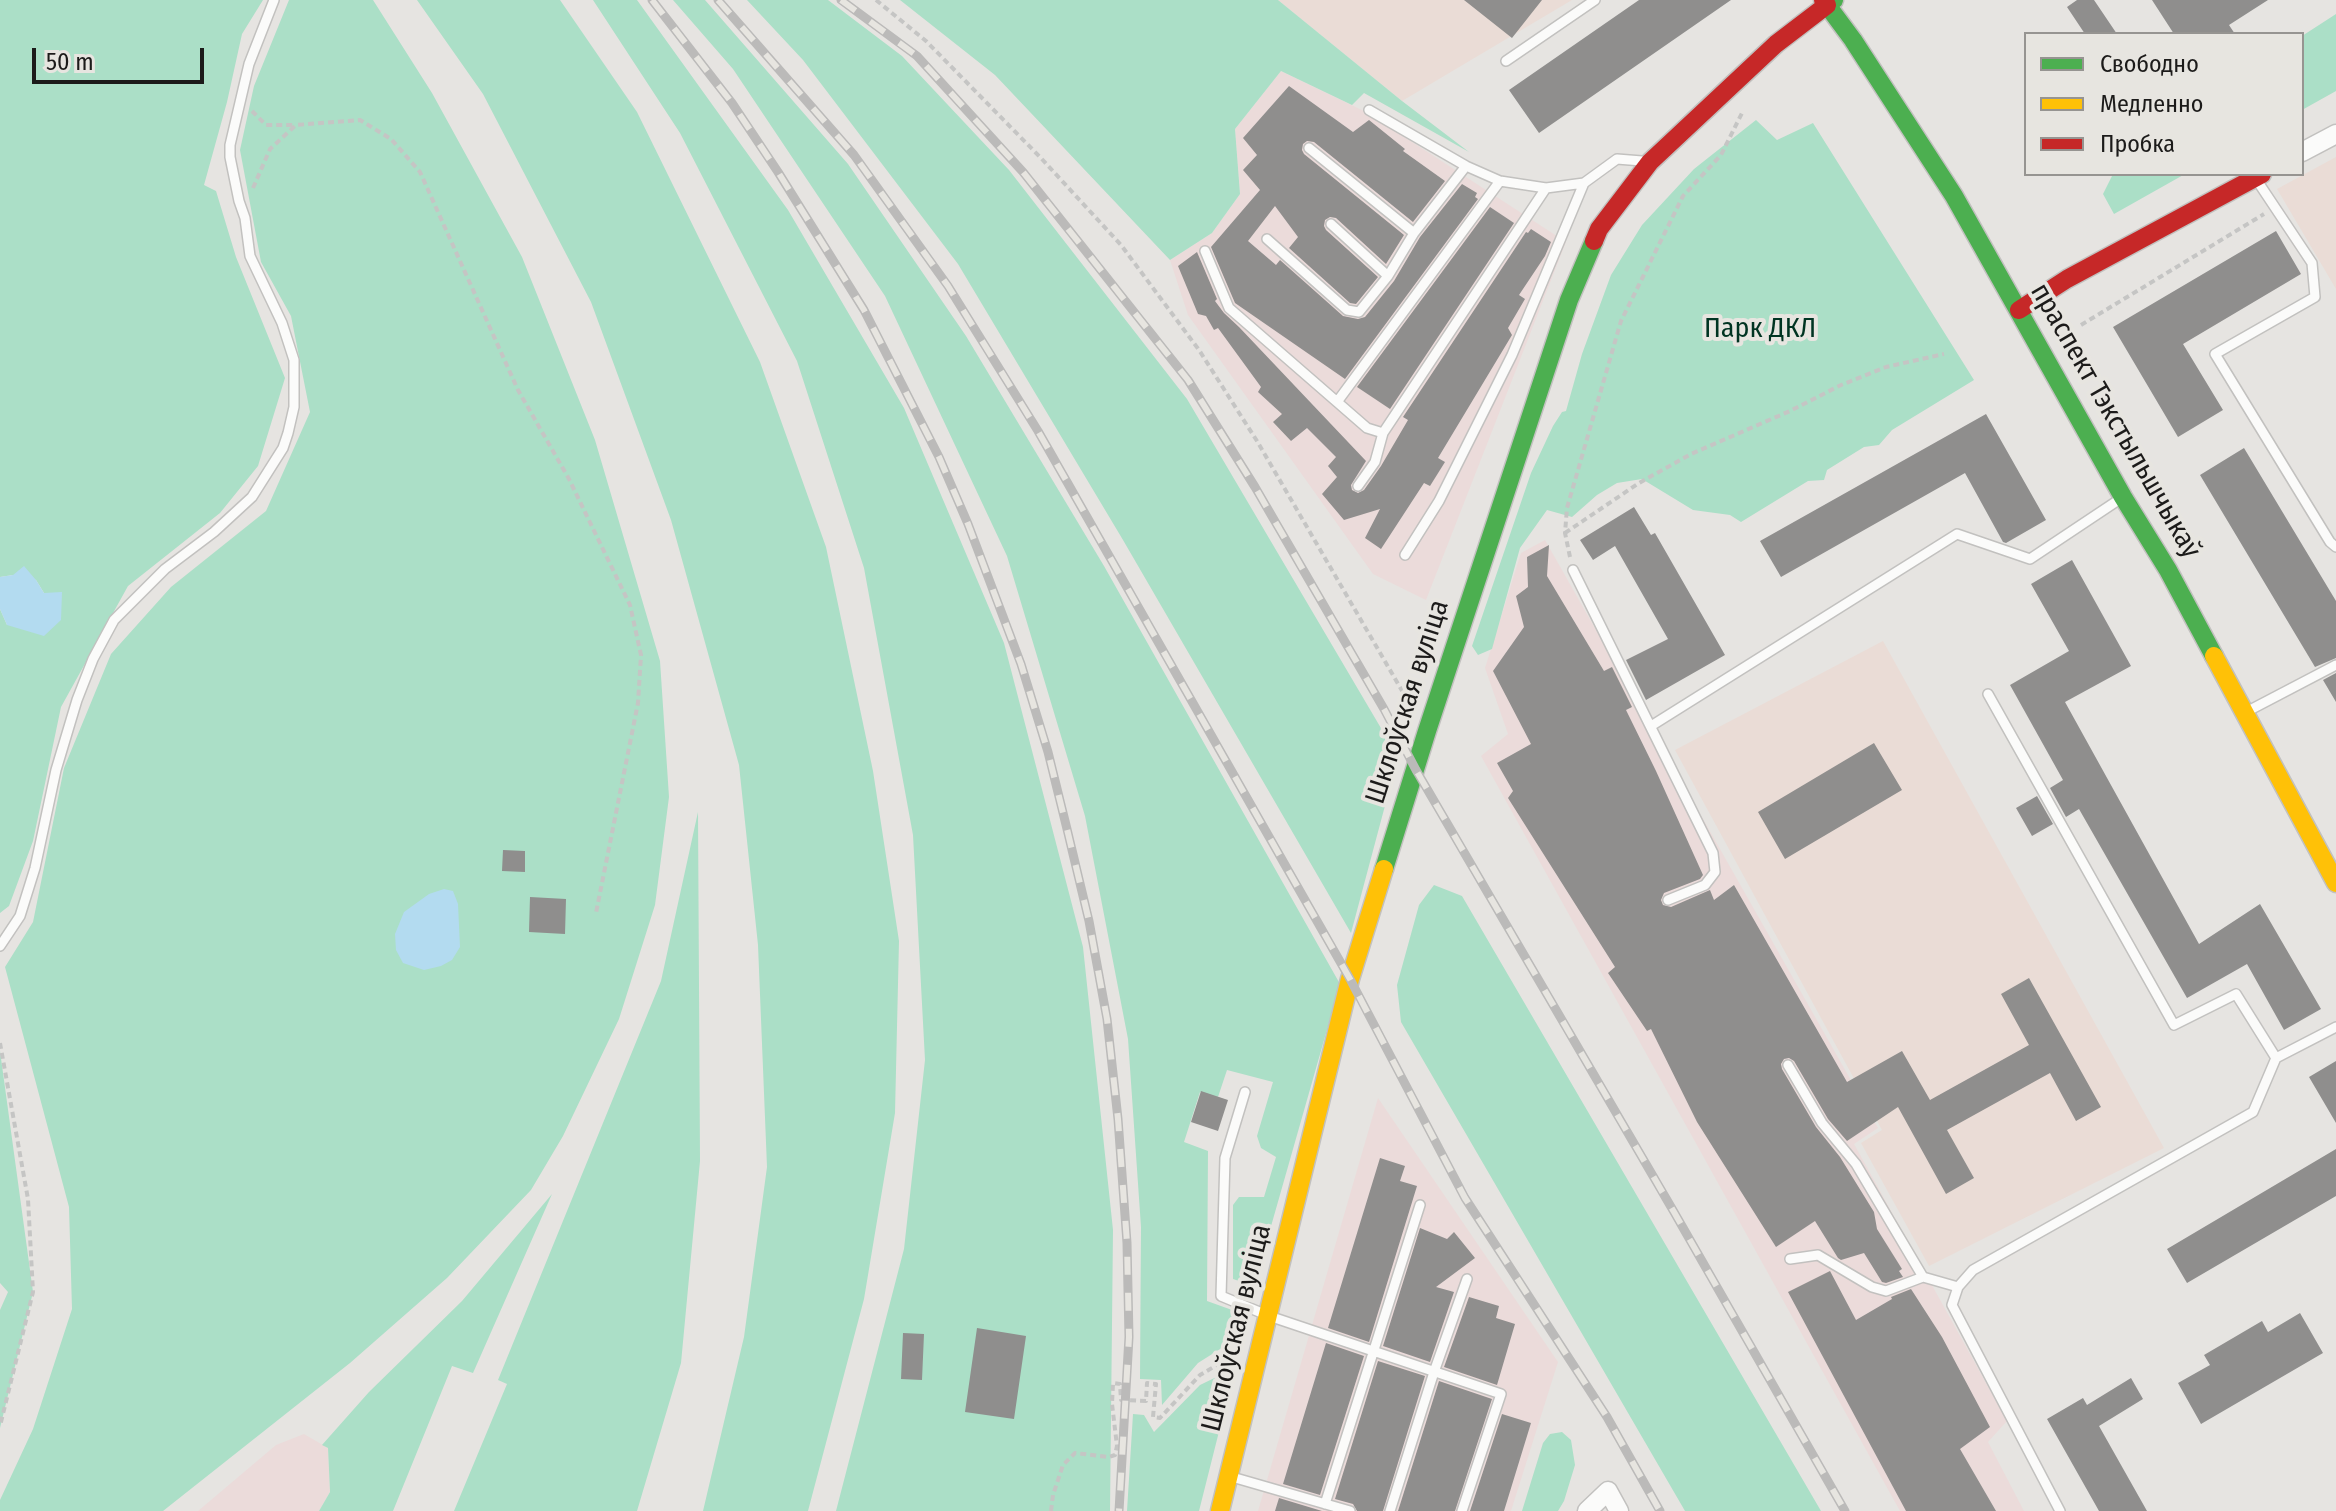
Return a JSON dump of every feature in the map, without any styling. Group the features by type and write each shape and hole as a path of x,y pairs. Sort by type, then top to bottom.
{"main road":[{"name":"Шклоўская вуліца","path":"1220,1511 1350,979 1427,731 1569,300 1599,229 1650,162 1776,44 1828,2"},
{"name":"праспект Тэкстыльшчыкаў","path":"1828,2 1954,196 2123,497 2168,570 2336,883"},
{"path":"2019,310 2067,279 2259,176"}],"street":[{"path":"2304,151 2336,134"},
{"path":"1587,1511 1608,1491 1619,1511"}],"lane":[{"path":"0,946 20,916 56,770 77,700 93,659 114,620 165,569 214,532 252,497 283,448 294,407 294,360 282,323 250,256 245,218 230,157 230,145 249,64 274,0"},
{"path":"1506,61 1595,0"},
{"path":"1369,110 1466,166 1500,181 1546,188 1584,183 1617,159 1650,162"},
{"path":"1309,148 1414,233"},
{"path":"1267,239 1347,310 1359,312 1466,166"},
{"path":"2259,176 2275,207 2312,263 2315,297 2215,354 2330,542 2336,547"},
{"path":"1337,402 1500,181"},
{"path":"1405,555 1439,501 1512,355 1584,183"},
{"path":"1358,486 1375,462 1383,433 1546,188"},
{"path":"1331,224 1388,276"},
{"path":"1205,251 1229,308 1367,428 1383,433"},
{"path":"1651,726 1957,534 2030,559 2123,497"},
{"path":"1573,570 1713,853 1715,872 1705,885 1668,900"},
{"path":"2245,713 2336,665"},
{"path":"1988,694 2174,1025 2236,994 2276,1058"},
{"path":"2060,1511 1952,1305 1958,1287 1973,1270 2253,1112 2276,1058 2336,1027"},
{"path":"1788,1065 1822,1123 1856,1164 1923,1277"},
{"path":"1245,1092 1225,1158 1221,1296 1269,1316 1501,1394 1462,1511"},
{"path":"1325,1504 1420,1205"},
{"path":"1790,1259 1818,1255 1872,1287 1886,1291 1923,1277 1958,1287"},
{"path":"1390,1511 1467,1279"},
{"path":"1229,1476 1350,1511"}],"path":[{"path":"876,0 936,51 1121,245 1199,350 1257,441 1360,616 1389,672 1427,731"},
{"path":"240,99 266,125 360,120 391,139 420,172 518,390 569,479 630,605 641,655 638,703 596,913"},
{"path":"1573,570 1565,533 1567,508 1621,321 1683,196 1721,155 1744,111"},
{"path":"245,218 255,181 270,149 296,125"},
{"path":"2081,325 2275,207"},
{"path":"1565,533 1639,483 1691,454 1886,367 1944,354"},
{"path":"0,1043 28,1199 33,1292 0,1426"},
{"path":"1051,1511 1063,1465 1075,1453 1115,1455 1113,1383 1120,1384 1121,1400 1126,1401 1146,1401 1147,1383 1156,1384 1153,1417 1160,1418 1200,1375 1234,1355 1259,1354"}],"shaded area":[{"path":"1278,0 1572,0 1402,101"},
{"path":"1281,71 1366,112 1566,242 1426,600 1373,574 1188,315 1170,260 1212,233 1240,194 1235,129"},
{"path":"2336,157 2336,289 2277,189"},
{"path":"1545,540 1878,1128 1854,1144 2007,1421 1988,1442 2024,1511 1900,1511 1481,756 1508,734 1485,668 1521,553"},
{"path":"1883,641 2164,1148 1929,1266 1861,1143 1882,1130 1675,750"},
{"path":"1378,1098 1558,1362 1511,1511 1258,1511"},
{"path":"304,1434 328,1448 330,1492 319,1511 198,1511 276,1445"}],"green space":[{"path":"0,0 263,0 242,34 204,185 216,191 236,257 285,378 258,466 220,513 128,586 61,707 33,841 9,906 0,913 0,609 7,625 62,593 44,593 36,580 13,575 0,577"},
{"path":"289,0 373,0 432,93 522,257 595,440 660,661 669,797 655,905 619,1019 563,1136 531,1190 447,1278 350,1363 163,1511 0,1511 0,1500 33,1429 72,1309 69,1207 5,967 33,922 64,768 111,654 171,587 266,511 310,412 291,316 261,262 240,150 254,86"},
{"path":"417,0 560,0 637,112 760,362 826,547 873,771 899,941 895,1113 864,1299 808,1511 703,1511 744,1337 767,1167 758,945 739,765 671,520 591,302 483,94"},
{"path":"593,0 637,0 788,210 904,408 1004,643 1083,947 1113,1230 1110,1511 836,1511 904,1249 925,1060 913,835 864,568 797,361 680,133"},
{"path":"673,0 705,0 848,164 966,336 1104,566 1340,984 1254,1286 1233,1279 1233,1205 1239,1197 1264,1197 1276,1157 1261,1148 1257,1136 1273,1082 1227,1070 1218,1097 1200,1092 1184,1142 1208,1151 1207,1301 1246,1315 1239,1337 1198,1363 1162,1405 1161,1380 1140,1379 1141,1227 1128,1039 1085,816 1007,556 885,296 733,69"},
{"path":"747,0 828,0 902,56 1009,170 1187,399 1398,757 1351,933 1123,540 958,264 803,60"},
{"path":"900,0 1278,0 1469,152 1364,93 1352,105 1281,71 1235,129 1240,194 1212,233 1170,260 995,75"},
{"path":"2336,14 2336,91 2304,109 2304,35"},
{"name":"Парк ДКЛ","path":"1756,120 1777,140 1813,123 1974,380 1892,430 1879,445 1864,447 1827,470 1824,480 1808,481 1741,522 1730,515 1693,510 1642,479 1617,483 1597,495 1572,517 1547,510 1520,548 1492,649 1478,655 1472,646 1531,473 1553,426 1566,411 1582,354 1611,275 1642,225 1694,169"},
{"path":"2112,176 2181,176 2114,214 2103,194"},
{"path":"698,812 700,1161 681,1363 637,1511 454,1511 507,1384 498,1380 661,981"},
{"path":"1434,885 1462,896 1821,1511 1685,1511 1401,1022 1397,985 1419,905"},
{"path":"0,1051 33,1292 0,1428 0,1310 8,1292 0,1283"},
{"path":"552,1194 473,1373 452,1366 393,1511 319,1511 330,1492 328,1448 322,1445 369,1392 462,1301"},
{"path":"1235,1368 1199,1511 1127,1511 1133,1414 1144,1415 1154,1432 1200,1385"},
{"path":"1562,1432 1571,1440 1575,1465 1564,1501 1558,1511 1522,1511 1543,1443 1550,1434"}],"water":[{"path":"24,566 44,593 62,592 61,620 44,636 7,625 0,609 0,577 13,575"},
{"path":"444,889 453,891 458,904 460,947 452,960 441,966 424,970 403,963 396,950 395,934 404,912 429,894"}],"building":[{"path":"1464,0 1542,0 1512,38"},
{"path":"1639,0 1731,0 1539,133 1509,90"},
{"path":"2077,0 2094,0 2116,32 2084,32 2067,7"},
{"path":"2152,0 2268,0 2229,25 2234,32 2173,32"},
{"path":"1289,86 1353,132 1369,120 1405,149 1403,151 1445,181 1413,222 1314,142 1303,144 1304,154 1404,235 1386,264 1336,218 1325,220 1326,230 1378,277 1356,304 1350,303 1289,248 1298,237 1275,206 1248,241 1276,265 1280,260 1343,316 1365,317 1394,281 1420,237 1462,184 1477,193 1475,197 1478,199 1345,379 1235,303 1211,247 1260,190 1243,170 1257,155 1243,138"},
{"path":"1490,207 1514,223 1390,409 1357,387"},
{"path":"1531,229 1551,242 1519,295 1525,299 1508,328 1512,335 1438,458 1445,462 1430,486 1424,483 1381,549 1365,538 1380,509 1344,520 1322,494 1337,477 1328,466 1336,457 1307,428 1291,441 1273,422 1282,414 1258,392 1261,387 1218,328 1214,330 1206,316 1198,314 1178,266 1197,252 1217,299 1215,301 1224,313 1366,461 1351,485 1352,490 1358,493 1364,490 1381,466 1408,420 1403,417 1526,232"},
{"path":"2276,231 2301,274 2183,344 2223,410 2178,437 2113,327"},
{"path":"1986,414 2046,520 2003,542 1965,473 1781,577 1760,541"},
{"path":"2244,448 2336,601 2336,658 2315,667 2200,475"},
{"path":"1634,507 1651,535 1655,533 1725,655 1646,700 1626,660 1668,639 1615,546 1593,560 1580,540"},
{"path":"1549,545 1547,576 1604,671 1612,667 1632,707 1626,710 1703,875 1664,893 1661,900 1663,905 1671,907 1710,890 1714,900 1734,885 1847,1082 1902,1051 1930,1100 2029,1045 2001,994 2029,978 2101,1107 2076,1121 2050,1073 1947,1130 1974,1178 1946,1194 1898,1107 1847,1141 1828,1119 1794,1061 1784,1059 1782,1069 1816,1127 1840,1157 1874,1212 1877,1229 1902,1269 1899,1271 1903,1277 1882,1282 1864,1253 1841,1260 1815,1221 1776,1247 1697,1122 1651,1029 1647,1031 1608,973 1615,967 1508,798 1513,791 1497,763 1531,744 1493,671 1524,627 1516,596 1528,587 1527,557"},
{"path":"2072,560 2131,666 2065,702 2199,944 2260,904 2321,1009 2284,1030 2247,964 2187,998 2079,809 2066,817 2050,788 2063,780 2010,685 2069,651 2031,584"},
{"path":"2336,673 2336,702 2323,680"},
{"path":"1874,743 1902,790 1785,859 1758,812"},
{"path":"2037,796 2053,824 2032,836 2016,808"},
{"path":"503,850 525,851 525,872 502,871"},
{"path":"530,897 566,899 565,934 529,932"},
{"path":"2336,1061 2336,1123 2309,1077"},
{"path":"1201,1091 1228,1100 1218,1131 1191,1122"},
{"path":"2336,1149 2336,1196 2187,1283 2167,1249"},
{"path":"1380,1158 1405,1166 1400,1181 1417,1186 1369,1342 1328,1328"},
{"path":"1420,1228 1447,1239 1454,1232 1475,1258 1436,1287 1454,1292 1430,1362 1383,1346"},
{"path":"1830,1271 1856,1320 1891,1297 1911,1289 1942,1337 1990,1427 1960,1449 1996,1511 1906,1511 1788,1292"},
{"path":"1469,1297 1499,1306 1496,1318 1515,1324 1497,1385 1444,1367"},
{"path":"2300,1313 2323,1353 2201,1424 2178,1383 2210,1365 2204,1355 2262,1321 2268,1332"},
{"path":"977,1328 1026,1336 1014,1419 965,1412"},
{"path":"903,1333 924,1334 922,1380 901,1379"},
{"path":"1326,1343 1364,1356 1320,1495 1283,1484"},
{"path":"1378,1361 1425,1376 1383,1511 1357,1511 1353,1504 1335,1499"},
{"path":"2131,1378 2143,1399 2099,1426 2147,1511 2099,1511 2047,1419 2083,1398 2087,1405"},
{"path":"1439,1381 1492,1399 1455,1511 1398,1511"},
{"path":"1502,1414 1531,1423 1504,1511 1470,1511"},
{"path":"1279,1498 1322,1511 1275,1511"}],"railway":[{"path":"652,0 732,103 864,310 939,457 1021,664 1067,829 1089,921 1107,1019 1127,1243 1129,1337 1119,1511"},
{"path":"718,0 854,155 948,286 1038,431 1350,979 1465,1198 1607,1417 1660,1511"},
{"path":"841,0 917,56 1023,172 1188,380 1255,487 1384,709 1416,770 1845,1511"}],"traffic: fast":[{"path":"1834,0 1827,5 1954,196 2214,656"},
{"path":"1384,869 1569,300 1594,241"}],"traffic: slow":[{"path":"2214,656 2336,883"},
{"path":"1220,1511 1350,979 1384,869"}],"traffic: jam":[{"path":"1594,241 1599,229 1650,162 1776,44 1827,5 1823,0"},
{"path":"2019,310 2067,279 2258,176"}]}
